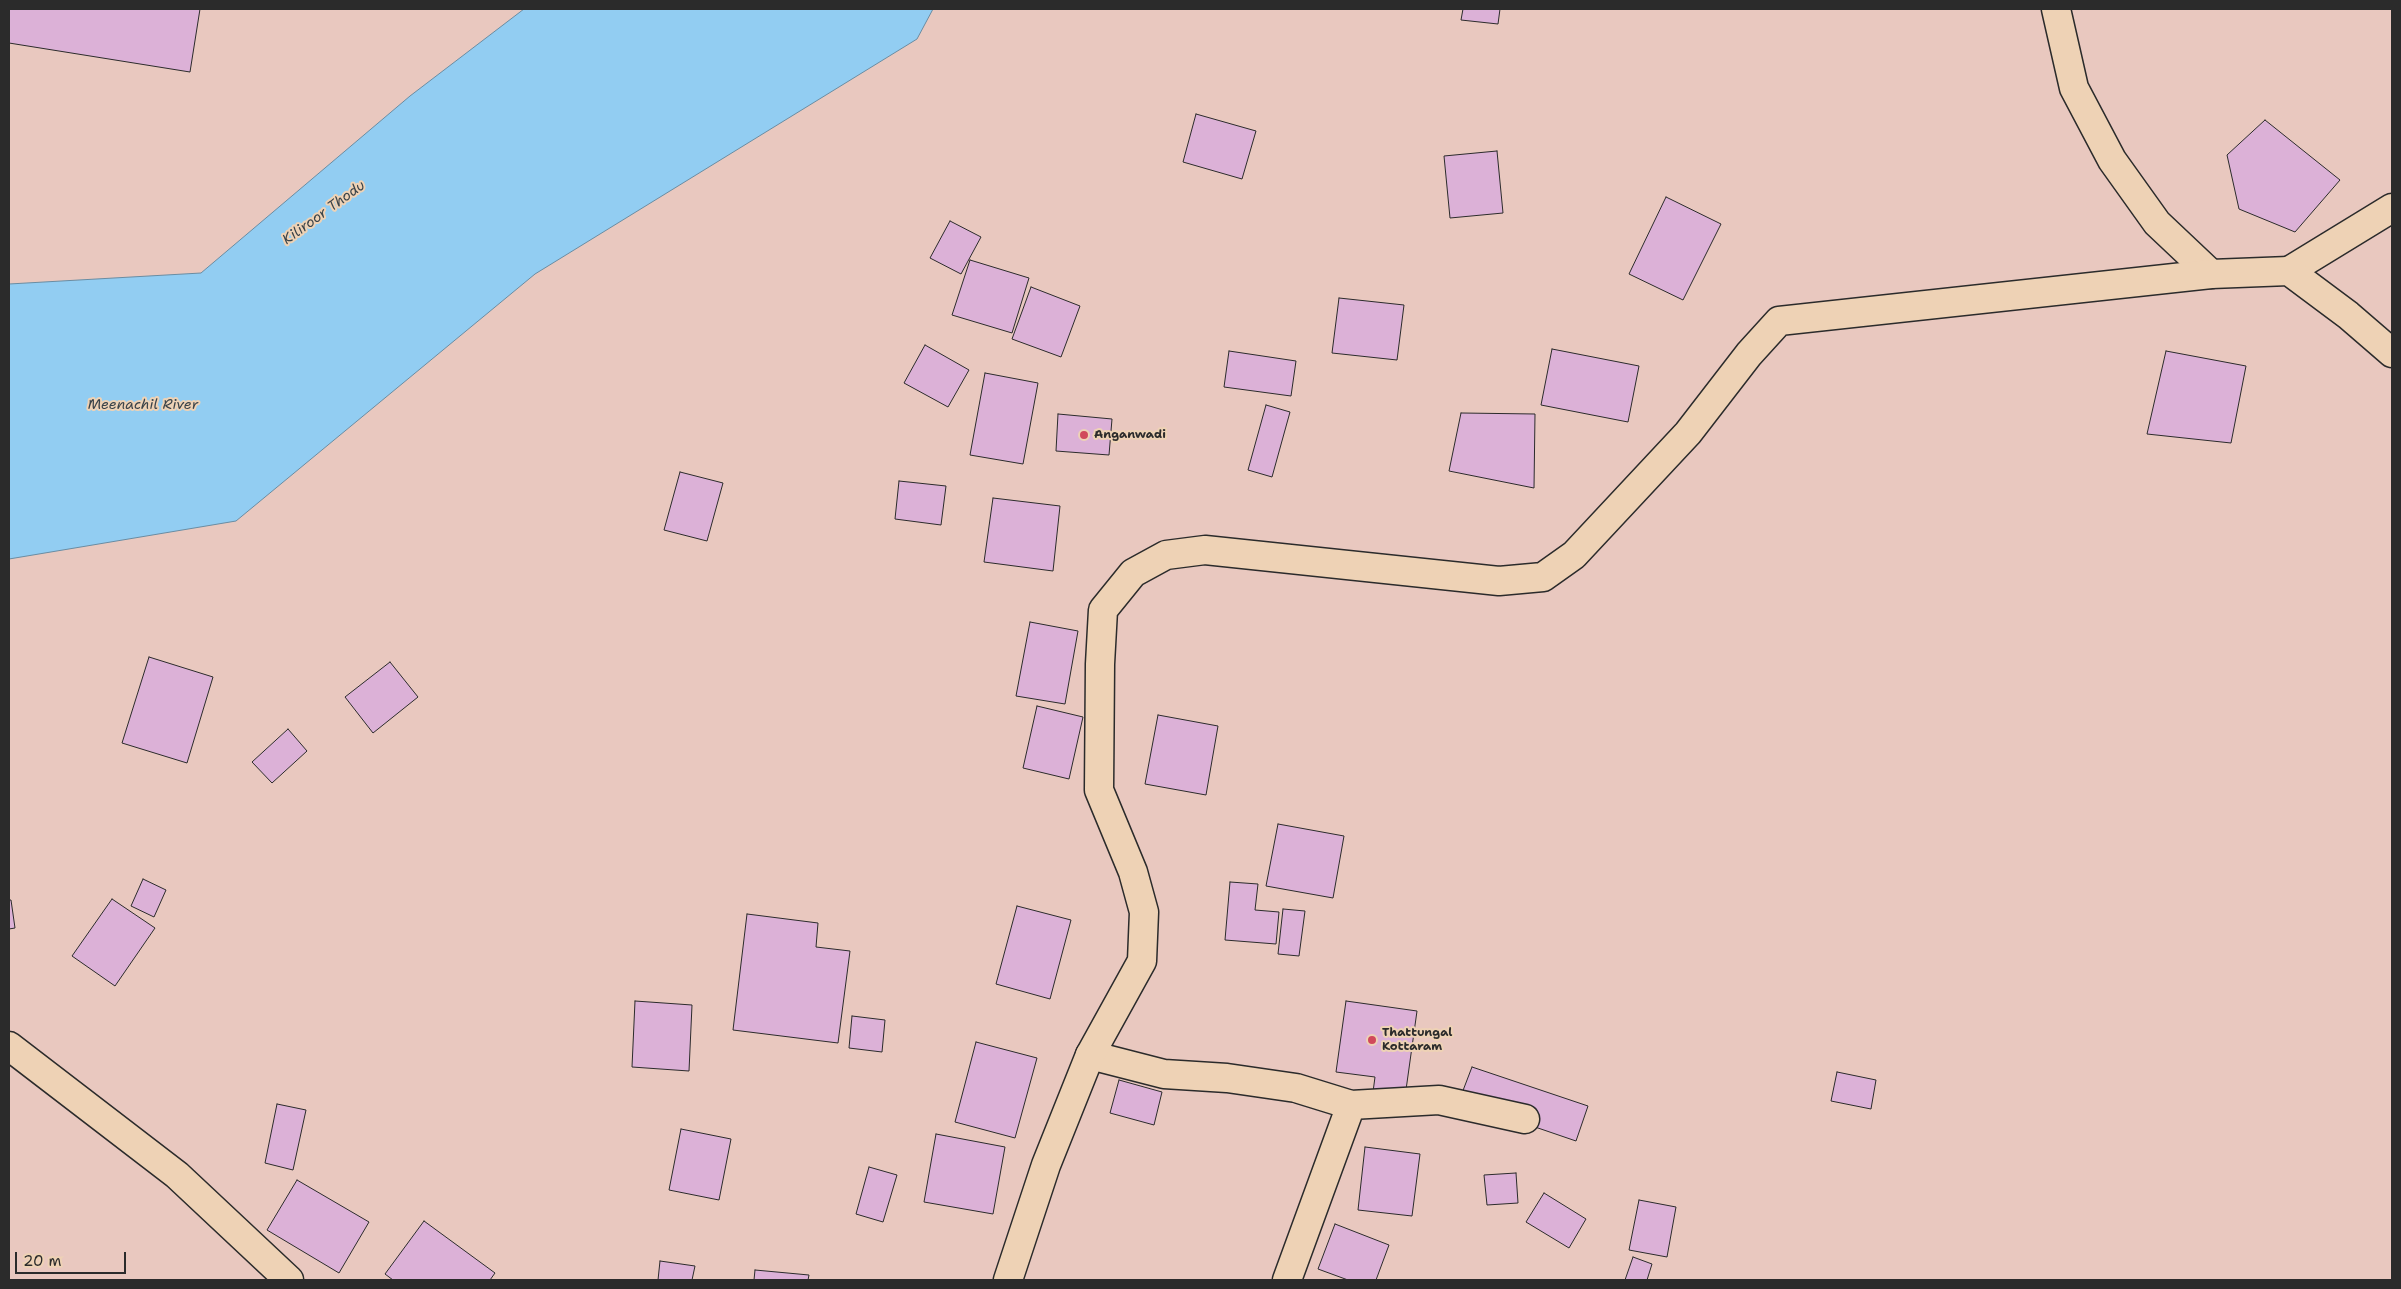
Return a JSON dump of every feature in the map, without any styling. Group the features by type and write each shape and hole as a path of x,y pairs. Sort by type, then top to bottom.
{"main road":[{"path":"2056,9 2074,88 2112,160 2157,223 2211,274"},
{"path":"1008,1280 1046,1165 1090,1055 1142,961 1144,912 1133,872 1099,790 1100,664 1103,610 1133,573 1166,555 1205,550 1499,581 1543,577 1574,555 1688,433 1749,354 1779,321 2211,274 2290,271 2392,208"},
{"path":"2290,271 2348,315 2392,353"},
{"path":"9,1046 177,1175 289,1280"},
{"path":"1090,1055 1164,1074 1227,1078 1296,1088 1351,1105 1439,1100 1525,1119"},
{"path":"1287,1280 1351,1105"}],"water":[{"name":"Meenachil River","path":"524,9 933,9 917,39 535,274 236,521 9,559 9,284 201,273 410,96"}],"building":[{"path":"9,9 200,9 190,72 9,43"},
{"path":"1463,9 1500,9 1498,24 1461,20"},
{"path":"1196,114 1256,131 1242,179 1183,162"},
{"path":"2265,120 2340,180 2295,232 2239,209 2227,155"},
{"path":"1497,151 1503,213 1450,218 1444,156"},
{"path":"1666,197 1721,224 1683,300 1629,274"},
{"path":"950,221 981,237 961,274 930,258"},
{"path":"970,260 1029,278 1012,333 952,315"},
{"path":"1031,287 1080,306 1061,357 1012,339"},
{"path":"1339,298 1404,305 1397,360 1332,353"},
{"path":"925,345 969,370 948,407 904,383"},
{"path":"1552,349 1639,366 1628,422 1541,405"},
{"path":"1229,351 1296,361 1291,396 1224,387"},
{"path":"2166,351 2246,366 2231,443 2147,434"},
{"path":"985,373 1038,383 1023,464 970,455"},
{"path":"1266,405 1290,412 1272,477 1248,470"},
{"path":"1461,413 1535,414 1534,488 1449,471"},
{"name":"Anganwadi","path":"1058,414 1112,419 1109,455 1056,451"},
{"path":"680,472 723,483 707,541 664,530"},
{"path":"899,481 946,486 941,525 895,519"},
{"path":"993,498 1060,506 1053,571 984,562"},
{"path":"1030,622 1078,631 1065,704 1016,696"},
{"path":"149,657 213,677 187,763 122,743"},
{"path":"390,662 418,697 373,733 345,697"},
{"path":"1037,706 1083,717 1069,779 1023,768"},
{"path":"1158,715 1218,726 1206,795 1145,784"},
{"path":"288,729 307,751 272,783 252,762"},
{"path":"1278,824 1344,836 1333,898 1266,886"},
{"path":"143,879 166,890 154,917 131,906"},
{"path":"1230,882 1258,884 1255,910 1279,912 1276,944 1225,940"},
{"path":"112,899 155,928 115,986 72,956"},
{"path":"9,900 11,900 15,928 9,929"},
{"path":"1017,906 1071,920 1050,999 996,984"},
{"path":"1283,909 1305,911 1299,956 1278,954"},
{"path":"747,914 818,923 816,947 850,951 838,1043 733,1030"},
{"path":"635,1001 692,1005 689,1071 632,1067"},
{"path":"1346,1001 1417,1011 1405,1097 1373,1092 1375,1077 1336,1072"},
{"path":"852,1016 885,1020 882,1052 849,1048"},
{"path":"976,1042 1037,1058 1015,1138 955,1122"},
{"path":"1472,1067 1588,1106 1576,1141 1459,1101"},
{"path":"1837,1072 1876,1080 1871,1109 1831,1101"},
{"path":"1119,1080 1162,1092 1154,1125 1110,1113"},
{"path":"277,1104 306,1110 293,1170 265,1163"},
{"path":"681,1129 731,1139 719,1200 669,1190"},
{"path":"936,1134 1005,1147 993,1214 924,1202"},
{"path":"1365,1147 1420,1154 1412,1216 1358,1210"},
{"path":"869,1167 897,1175 883,1222 856,1214"},
{"path":"1516,1173 1518,1203 1487,1205 1484,1175"},
{"path":"297,1180 369,1222 339,1273 267,1230"},
{"path":"1544,1193 1586,1219 1569,1248 1526,1222"},
{"path":"1639,1200 1676,1207 1667,1257 1629,1250"},
{"path":"424,1221 495,1273 490,1280 393,1280 385,1274"},
{"path":"1335,1224 1389,1245 1376,1280 1348,1280 1318,1269"},
{"path":"1633,1257 1652,1264 1647,1280 1625,1280"},
{"path":"660,1261 695,1266 692,1280 658,1280"},
{"path":"755,1270 809,1275 808,1280 754,1280"}],"place":[{"name":"Anganwadi","path":"1084,435"},
{"name":"Thattungal Kottaram","path":"1372,1040"}],"water label":[{"name":"Kiliroor Thodu","path":"324,213"}]}
